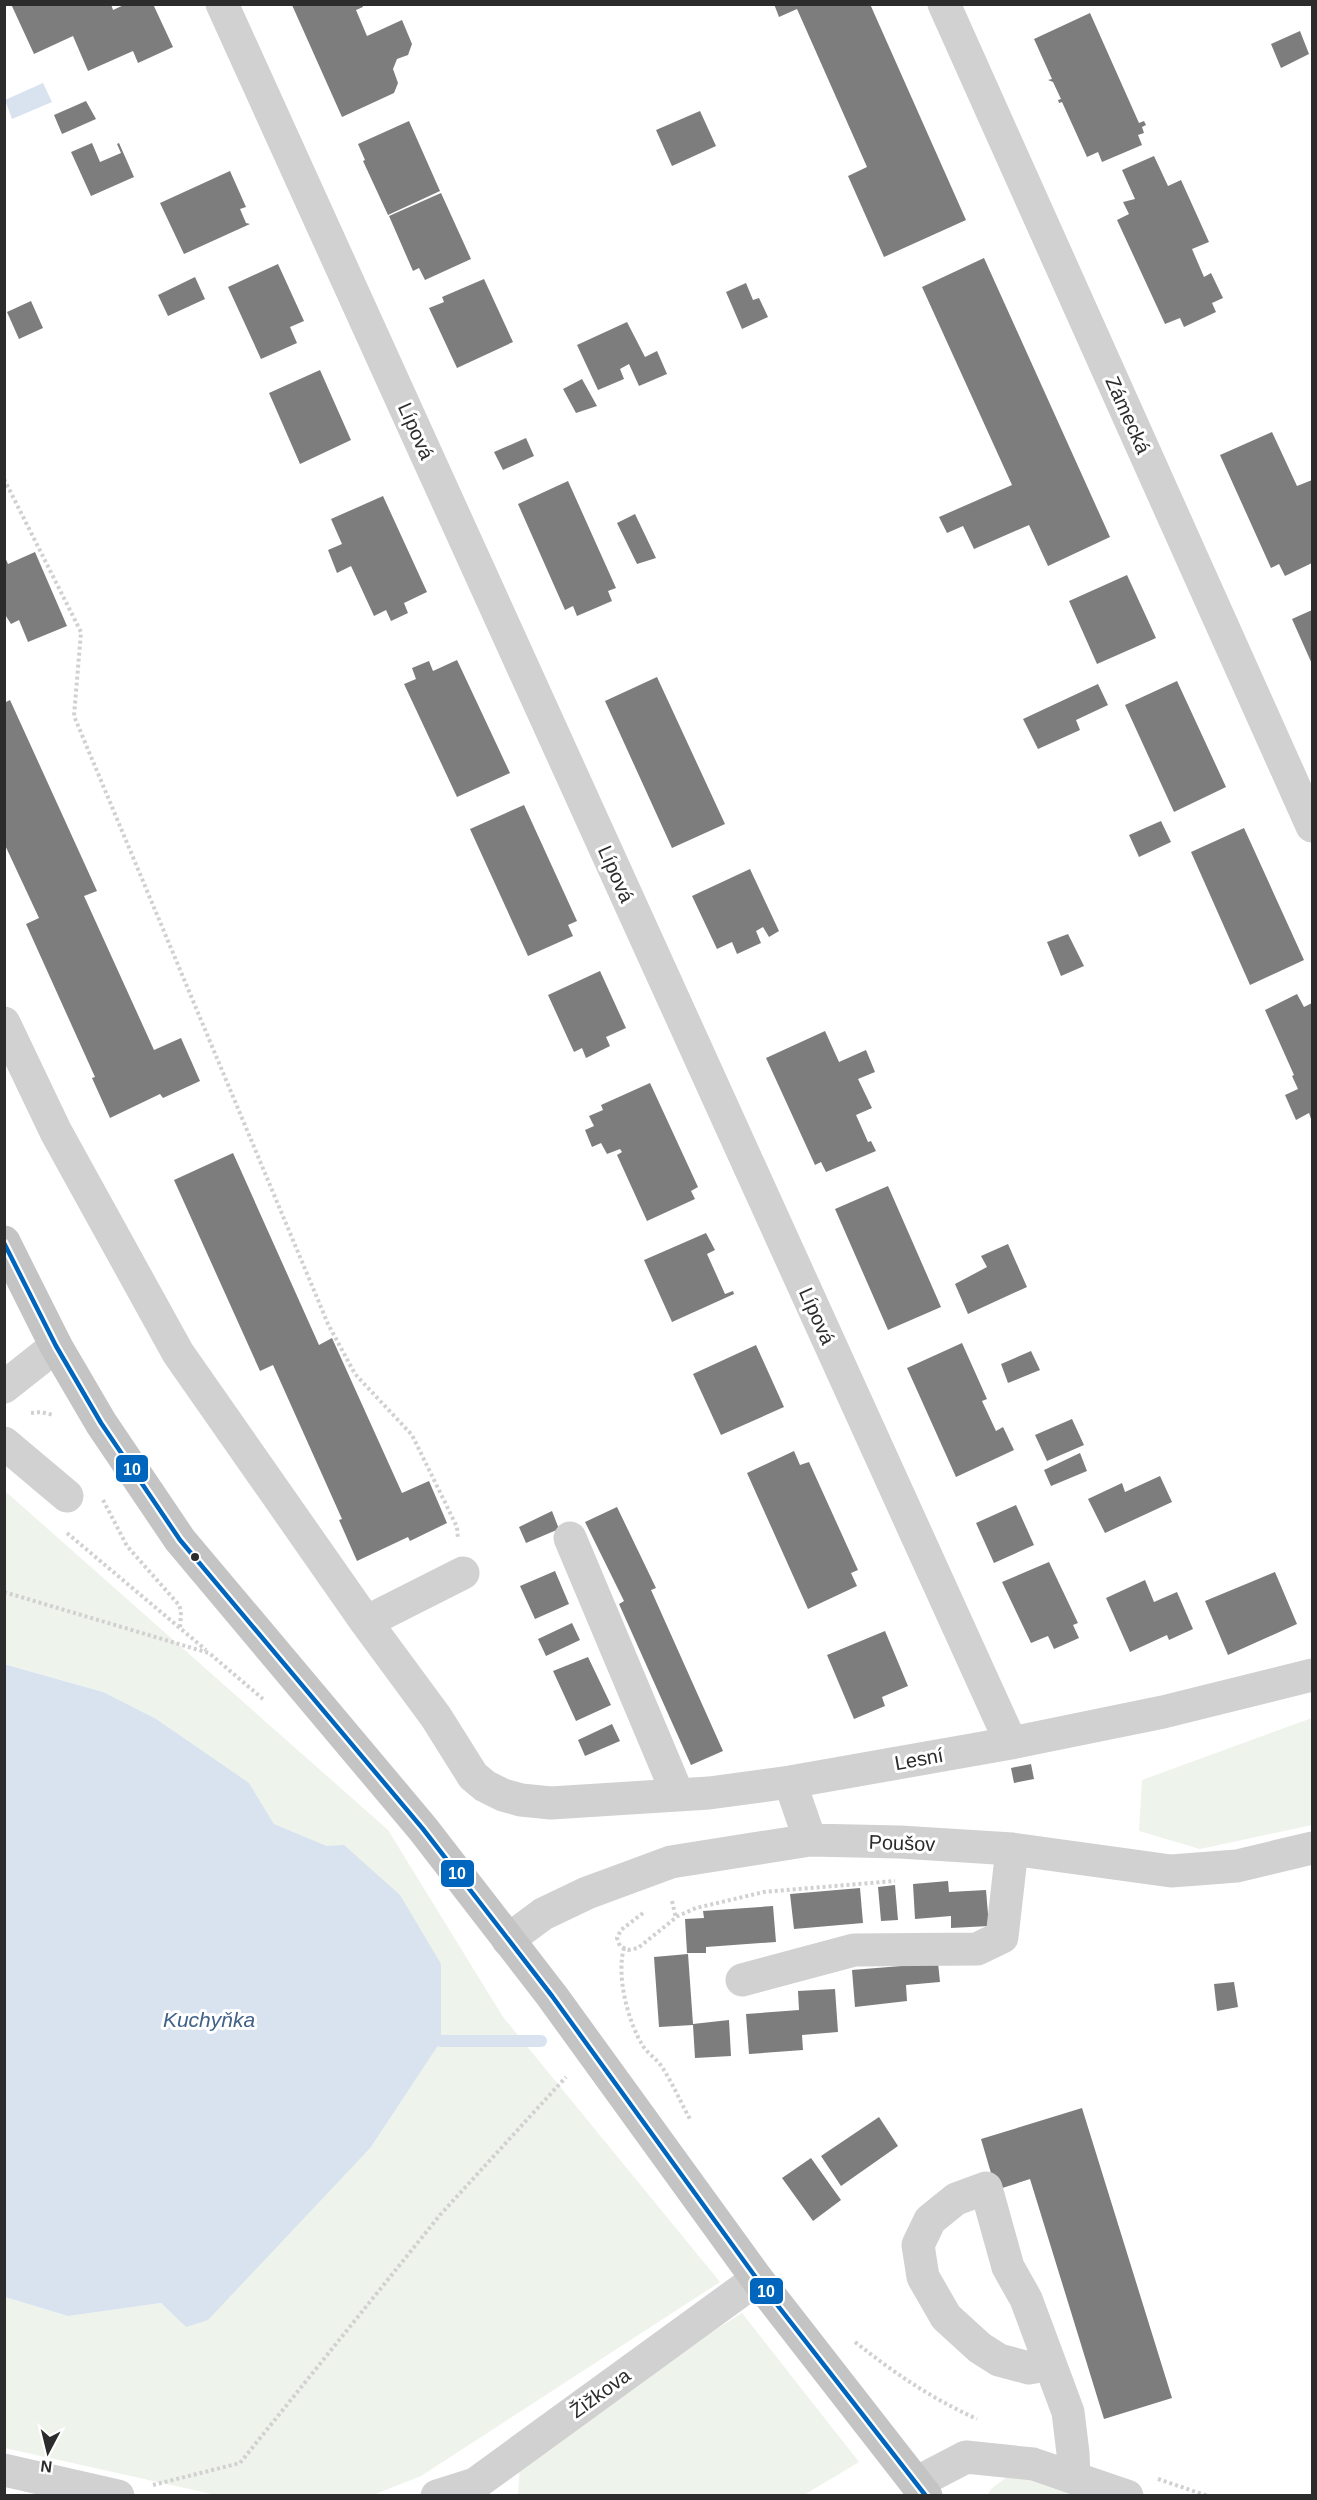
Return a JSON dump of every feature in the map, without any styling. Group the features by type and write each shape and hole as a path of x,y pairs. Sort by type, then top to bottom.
{"main road":[{"path":"4,1242 56,1346 101,1423 180,1539 423,1829 552,1996 757,2279 921,2489"}],"street":[{"name":"Lípová","path":"222,4 1011,1743"},
{"name":"Zámecká","path":"944,4 1312,826"},
{"name":"Lesní","path":"4,1023 56,1132 178,1353 366,1623 436,1717 473,1776 485,1786 503,1795 521,1800 551,1803 709,1793 790,1782 1011,1743 1164,1712 1312,1675"},
{"path":"4,1387 56,1346"},
{"path":"4,1443 67,1497"},
{"path":"570,1538 678,1795"},
{"path":"366,1623 463,1573"},
{"path":"790,1782 810,1840"},
{"name":"Poušov","path":"508,1940 543,1914 587,1893 672,1862 810,1840 900,1842 1012,1849 1171,1871 1237,1866 1312,1848"},
{"path":"742,1980 854,1950 977,1949 1002,1937 1012,1849"},
{"path":"1050,2364 1029,2368 999,2360 980,2349 946,2317 923,2277 918,2245 930,2220 956,2199 986,2188 1008,2267 1026,2299 1068,2412 1074,2478"},
{"name":"Žižkova","path":"437,2496 475,2484 757,2279"},
{"path":"921,2489 966,2457 1033,2464 1074,2478 1139,2486"},
{"path":"4,2470 116,2495"}],"path":[{"path":"4,479 81,632 74,716 324,1313 355,1374 412,1435 456,1527 463,1573"},
{"path":"63,1530 270,1705"},
{"path":"4,1592 209,1653"},
{"path":"672,1862 674,1877 669,1892 676,1918"},
{"path":"644,1912 618,1935 618,1942 628,1950 638,1948 676,1918 696,1908 764,1892 898,1881"},
{"path":"624,1948 620,1962 621,1976 631,2018 644,2047 662,2066 697,2130"},
{"path":"116,2495 240,2463 440,2215 571,2072"},
{"path":"850,2338 891,2371 936,2401 984,2423"},
{"path":"1139,2486 1208,2496"}],"shaded area":[{"path":"5,1491 388,1830 503,2017 720,2282 421,2476 373,2495 216,2495 5,2448 5,2297 68,2316 161,2303 186,2327 371,2147 441,2041 441,1964 327,1846 274,1824 249,1783 103,1692 5,1664"},
{"path":"1312,1718 1312,1825 1200,1849 1139,1831 1142,1780"},
{"path":"742,2313 859,2462 804,2495 518,2496 520,2463 539,2441"},
{"path":"1007,2477 1028,2480 1073,2495 987,2496 991,2489"}],"water":[{"path":"43,83 52,102 12,119 5,100"},
{"name":"Kuchyňka","path":"4,1664 103,1692 156,1719 249,1783 274,1824 327,1846 344,1845 400,1895 441,1964 441,2041 371,2147 208,2320 186,2327 161,2303 68,2316 5,2297"}],"building":[{"path":"11,4 111,4 113,10 126,4 153,4 173,47 138,63 133,51 88,71 73,36 34,54"},
{"path":"362,4 363,7 356,10 367,36 402,20 412,44 408,55 397,59 393,69 398,83 394,93 342,117 292,5"},
{"path":"774,4 870,4 966,220 884,257 848,176 867,167 797,9 779,17"},
{"path":"1090,13 1139,123 1144,121 1146,125 1142,127 1144,133 1138,135 1142,145 1102,162 1098,152 1087,157 1062,102 1059,103 1058,100 1061,99 1053,82 1048,80 1052,79 1034,39"},
{"path":"1300,31 1309,54 1281,68 1271,44"},
{"path":"86,101 96,119 62,134 54,115"},
{"path":"700,111 716,146 672,166 656,130"},
{"path":"409,121 440,191 388,215 363,161 365,160 358,144"},
{"path":"92,143 100,162 121,153 117,144 119,143 134,177 91,196 71,152"},
{"path":"1154,156 1168,186 1181,180 1209,242 1192,249 1204,277 1211,273 1223,298 1212,303 1216,312 1184,327 1180,318 1165,324 1117,220 1129,214 1123,202 1135,199 1122,170"},
{"path":"230,171 246,207 240,209 246,223 250,224 184,254 160,203"},
{"path":"441,193 471,259 425,280 419,268 413,271 389,216"},
{"path":"984,258 1110,537 1048,566 1029,525 974,549 963,526 947,533 939,517 1012,485 922,287"},
{"path":"278,264 304,321 290,327 297,343 261,359 228,287"},
{"path":"195,277 205,299 168,316 158,295"},
{"path":"484,279 513,342 457,368 429,308 444,302 442,297"},
{"path":"746,283 753,300 759,298 768,317 742,329 726,292"},
{"path":"31,301 43,328 19,339 7,312"},
{"path":"627,322 645,357 657,351 667,374 639,386 629,364 620,369 624,379 598,390 577,345"},
{"path":"320,370 351,440 300,464 269,393"},
{"path":"582,379 597,406 576,413 563,389"},
{"path":"1272,432 1297,486 1312,480 1312,563 1285,576 1279,564 1271,568 1220,455"},
{"path":"526,438 534,456 503,470 494,452"},
{"path":"568,481 616,588 608,591 612,601 577,616 573,606 565,610 518,504"},
{"path":"383,496 427,592 404,603 408,613 391,621 386,610 374,616 351,566 337,573 328,550 342,544 331,519"},
{"path":"635,514 656,558 637,564 617,523"},
{"path":"35,552 67,626 28,642 19,620 11,624 4,613 4,555 8,564"},
{"path":"1127,575 1156,638 1097,664 1069,601"},
{"path":"1312,610 1312,664 1292,619"},
{"path":"457,660 510,773 457,797 404,684 416,679 412,668 429,661 433,671"},
{"path":"657,677 725,824 672,848 605,701"},
{"path":"1177,681 1226,787 1174,812 1125,705"},
{"path":"1098,684 1108,705 1076,720 1080,730 1038,749 1023,719"},
{"path":"10,700 97,891 84,896 154,1050 181,1038 200,1081 163,1098 160,1094 110,1118 92,1078 95,1077 26,924 39,918 4,843 4,703"},
{"path":"524,805 577,921 568,925 573,936 528,956 470,829"},
{"path":"1161,821 1171,842 1139,857 1129,835"},
{"path":"1244,828 1304,960 1250,985 1191,852"},
{"path":"750,869 779,931 769,937 763,927 756,931 761,943 737,954 732,942 717,949 692,896"},
{"path":"1068,934 1084,966 1061,976 1047,942"},
{"path":"600,971 626,1028 606,1037 610,1046 586,1058 582,1048 574,1052 548,995"},
{"path":"1297,994 1304,1007 1312,1003 1312,1122 1309,1113 1296,1120 1285,1095 1298,1089 1265,1010"},
{"path":"825,1031 839,1062 866,1050 875,1072 858,1079 872,1108 856,1115 868,1142 871,1141 876,1151 826,1172 821,1162 815,1165 766,1058"},
{"path":"650,1083 698,1187 691,1191 695,1199 647,1221 617,1155 622,1152 620,1149 607,1154 601,1143 592,1147 585,1130 594,1126 589,1116 603,1110 601,1105"},
{"path":"233,1153 319,1345 332,1338 402,1493 429,1481 447,1523 410,1541 408,1537 357,1561 339,1520 342,1519 273,1365 260,1371 174,1180"},
{"path":"888,1186 941,1307 888,1330 835,1209"},
{"path":"706,1233 715,1250 707,1254 725,1294 733,1291 734,1294 672,1322 644,1260"},
{"path":"1008,1244 1027,1287 968,1314 955,1284 987,1267 981,1256"},
{"path":"962,1343 987,1399 982,1401 996,1431 1003,1427 1014,1450 956,1477 907,1368"},
{"path":"756,1345 784,1407 721,1435 693,1374"},
{"path":"1031,1351 1040,1370 1008,1383 1001,1364"},
{"path":"1072,1419 1084,1445 1047,1461 1035,1435"},
{"path":"794,1451 800,1465 809,1462 858,1570 851,1573 857,1586 808,1609 747,1473"},
{"path":"1080,1453 1087,1471 1051,1486 1044,1470"},
{"path":"1160,1476 1172,1502 1105,1533 1088,1499 1122,1483 1125,1492"},
{"path":"1016,1505 1034,1545 994,1563 976,1523"},
{"path":"617,1507 656,1588 651,1590 723,1751 691,1765 619,1604 624,1601 585,1522"},
{"path":"552,1511 559,1529 526,1543 519,1527"},
{"path":"1049,1562 1078,1623 1073,1625 1079,1638 1054,1649 1048,1636 1031,1643 1002,1582"},
{"path":"555,1571 569,1604 535,1619 520,1586"},
{"path":"1275,1572 1297,1624 1228,1655 1205,1601"},
{"path":"1145,1580 1154,1602 1177,1592 1193,1629 1169,1640 1167,1635 1130,1652 1106,1598"},
{"path":"572,1623 580,1640 546,1656 538,1639"},
{"path":"885,1631 908,1686 882,1697 885,1706 854,1719 827,1655"},
{"path":"588,1657 611,1705 576,1721 553,1671"},
{"path":"612,1724 620,1741 585,1756 578,1740"},
{"path":"1031,1764 1034,1779 1014,1783 1011,1768"},
{"path":"948,1881 949,1892 986,1890 989,1926 951,1928 951,1916 915,1919 913,1884"},
{"path":"895,1885 898,1920 881,1921 878,1887"},
{"path":"860,1888 863,1923 794,1929 790,1894"},
{"path":"773,1906 776,1942 706,1947 706,1953 687,1953 685,1919 704,1918 703,1911"},
{"path":"688,1954 693,2024 729,2020 731,2056 695,2058 693,2025 659,2027 654,1957"},
{"path":"938,1963 940,1982 906,1985 907,2001 855,2007 852,1970"},
{"path":"1234,1982 1238,2007 1217,2011 1214,1984"},
{"path":"835,1989 838,2032 802,2035 803,2050 749,2054 746,2014 799,2010 798,1991"},
{"path":"1082,2108 1172,2398 1104,2419 1030,2179 996,2190 981,2139"},
{"path":"879,2117 898,2146 841,2186 821,2156"},
{"path":"811,2158 841,2200 813,2221 782,2178"}],"waterway":[{"path":"441,2041 541,2041"}],"transit line":[{"name":"10","path":"4,1243 56,1346 101,1423 180,1540 423,1829 552,1996 757,2279 926,2496"}]}
